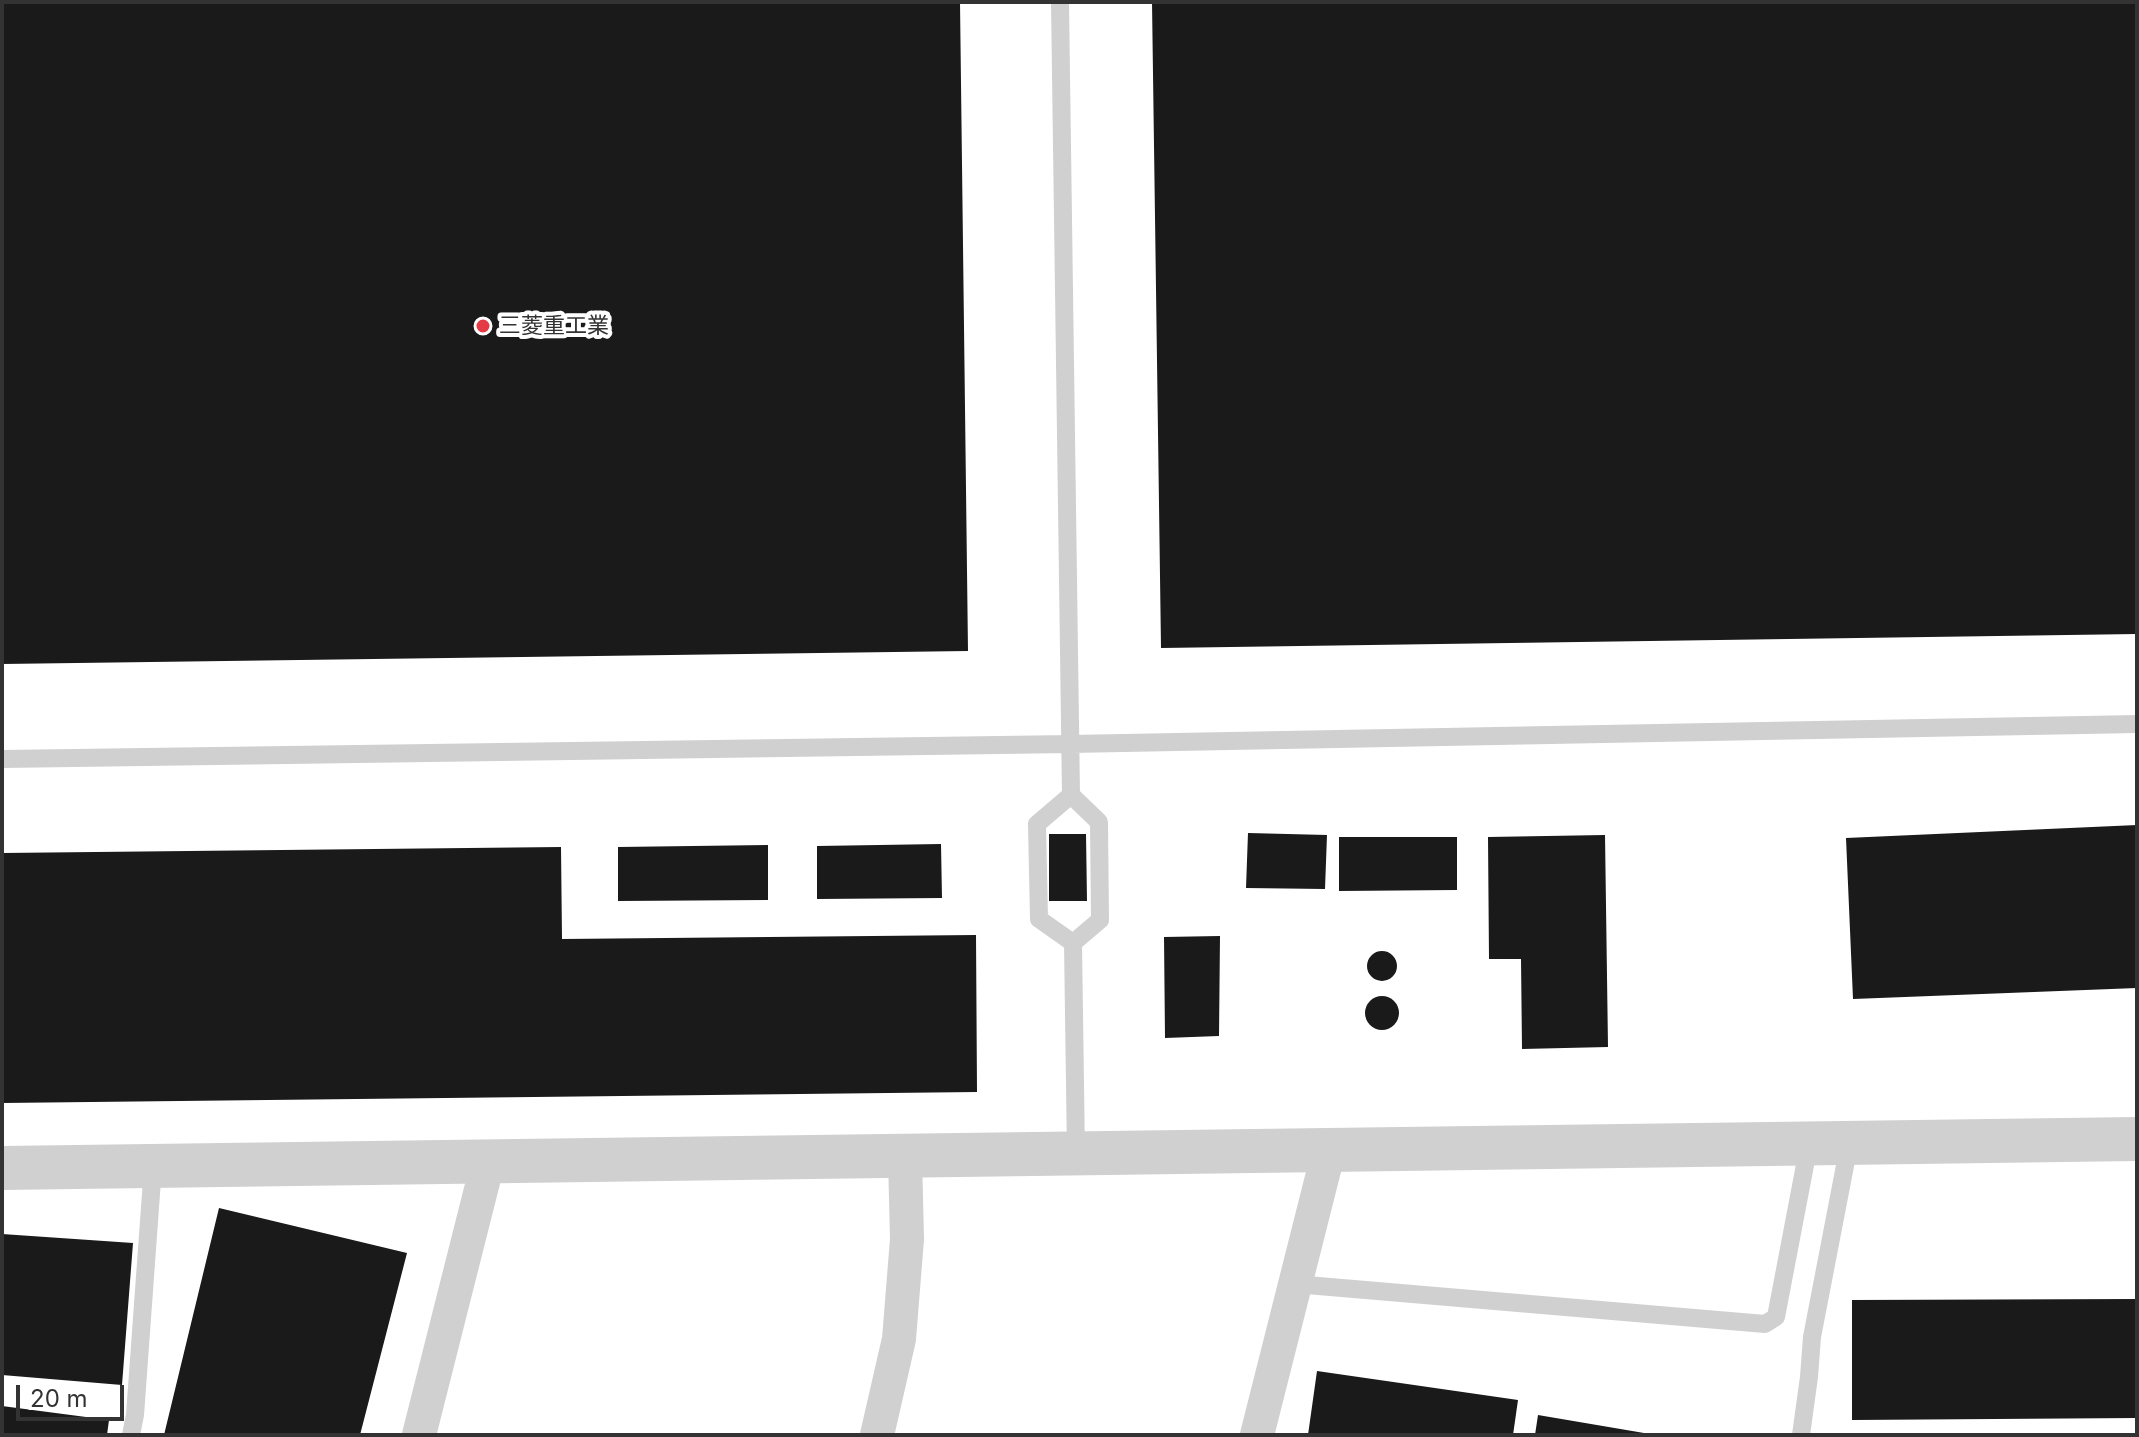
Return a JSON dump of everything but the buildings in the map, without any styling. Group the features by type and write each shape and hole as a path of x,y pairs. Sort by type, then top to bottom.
{"street":[{"path":"2,1168 2137,1139"},
{"path":"1257,1435 1329,1150"},
{"path":"877,1435 899,1339 907,1239 905,1157"},
{"path":"419,1435 488,1162"}],"lane":[{"path":"1060,2 1071,795 1099,822 1100,920 1073,943"},
{"path":"2,759 1070,744 2137,724"},
{"path":"1071,795 1037,824 1039,919 1073,943"},
{"path":"1073,943 1076,1154"},
{"path":"1295,1284 1765,1324 1776,1317 1829,1144"},
{"path":"1801,1435 1809,1377 1829,1144"},
{"path":"131,1435 153,1166"}],"place":[{"name":"三菱重工業","path":"483,326"}]}
